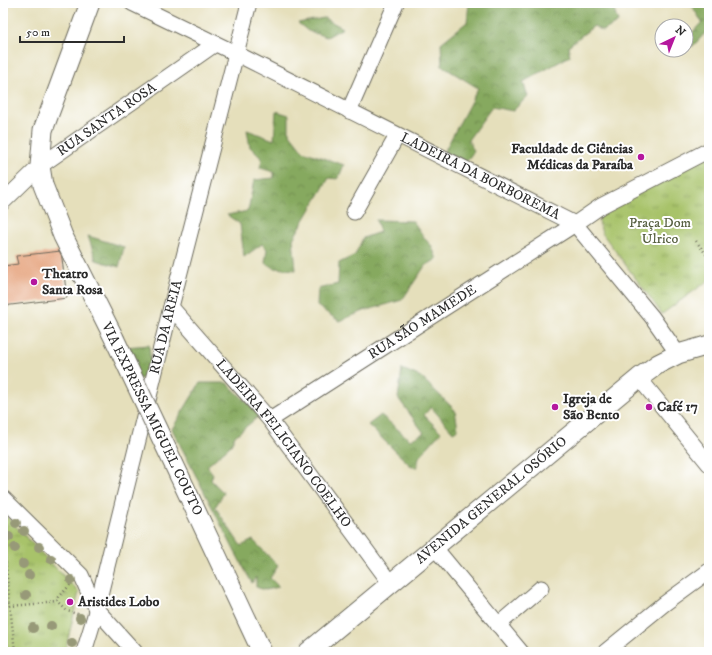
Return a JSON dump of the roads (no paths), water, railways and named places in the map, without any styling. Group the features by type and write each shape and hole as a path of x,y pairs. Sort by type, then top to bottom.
{"main road":[{"name":"VIA EXPRESSA MIGUEL COUTO","path":"90,3 43,130 40,166 44,185 63,236 179,474 262,652"},
{"path":"678,354 709,345"},
{"name":"AVENIDA GENERAL OSÓRIO","path":"308,652 639,378 658,364 678,354"}],"street":[{"name":"LADEIRA DA BORBOREMA","path":"132,3 237,54 397,136 575,224 652,317 678,354"},
{"name":"RUA DA AREIA","path":"84,652 95,614 171,307 249,3"},
{"path":"349,111 396,3"},
{"name":"RUA SANTA ROSA","path":"3,202 40,166 215,44"},
{"path":"354,212 397,136"},
{"path":"575,224 601,206 709,150"},
{"name":"RUA SÃO MAMEDE","path":"270,420 575,224"},
{"name":"LADEIRA FELICIANO COELHO","path":"171,307 270,420 391,584"},
{"path":"639,378 709,464"},
{"path":"3,498 81,575 95,614 135,652"},
{"path":"435,548 521,652"},
{"path":"605,652 664,604 709,571"},
{"path":"498,625 541,588"}],"place":[{"name":"Faculdade de Ciências Médicas da Paraíba","path":"641,157"},
{"name":"Theatro Santa Rosa","path":"34,282"},
{"name":"Igreja de São Bento","path":"555,407"},
{"name":"Café 17","path":"649,407"},
{"name":"Aristides Lobo","path":"70,602"}],"park label":[{"name":"Praça Dom Ulrico","path":"660,232"}]}
